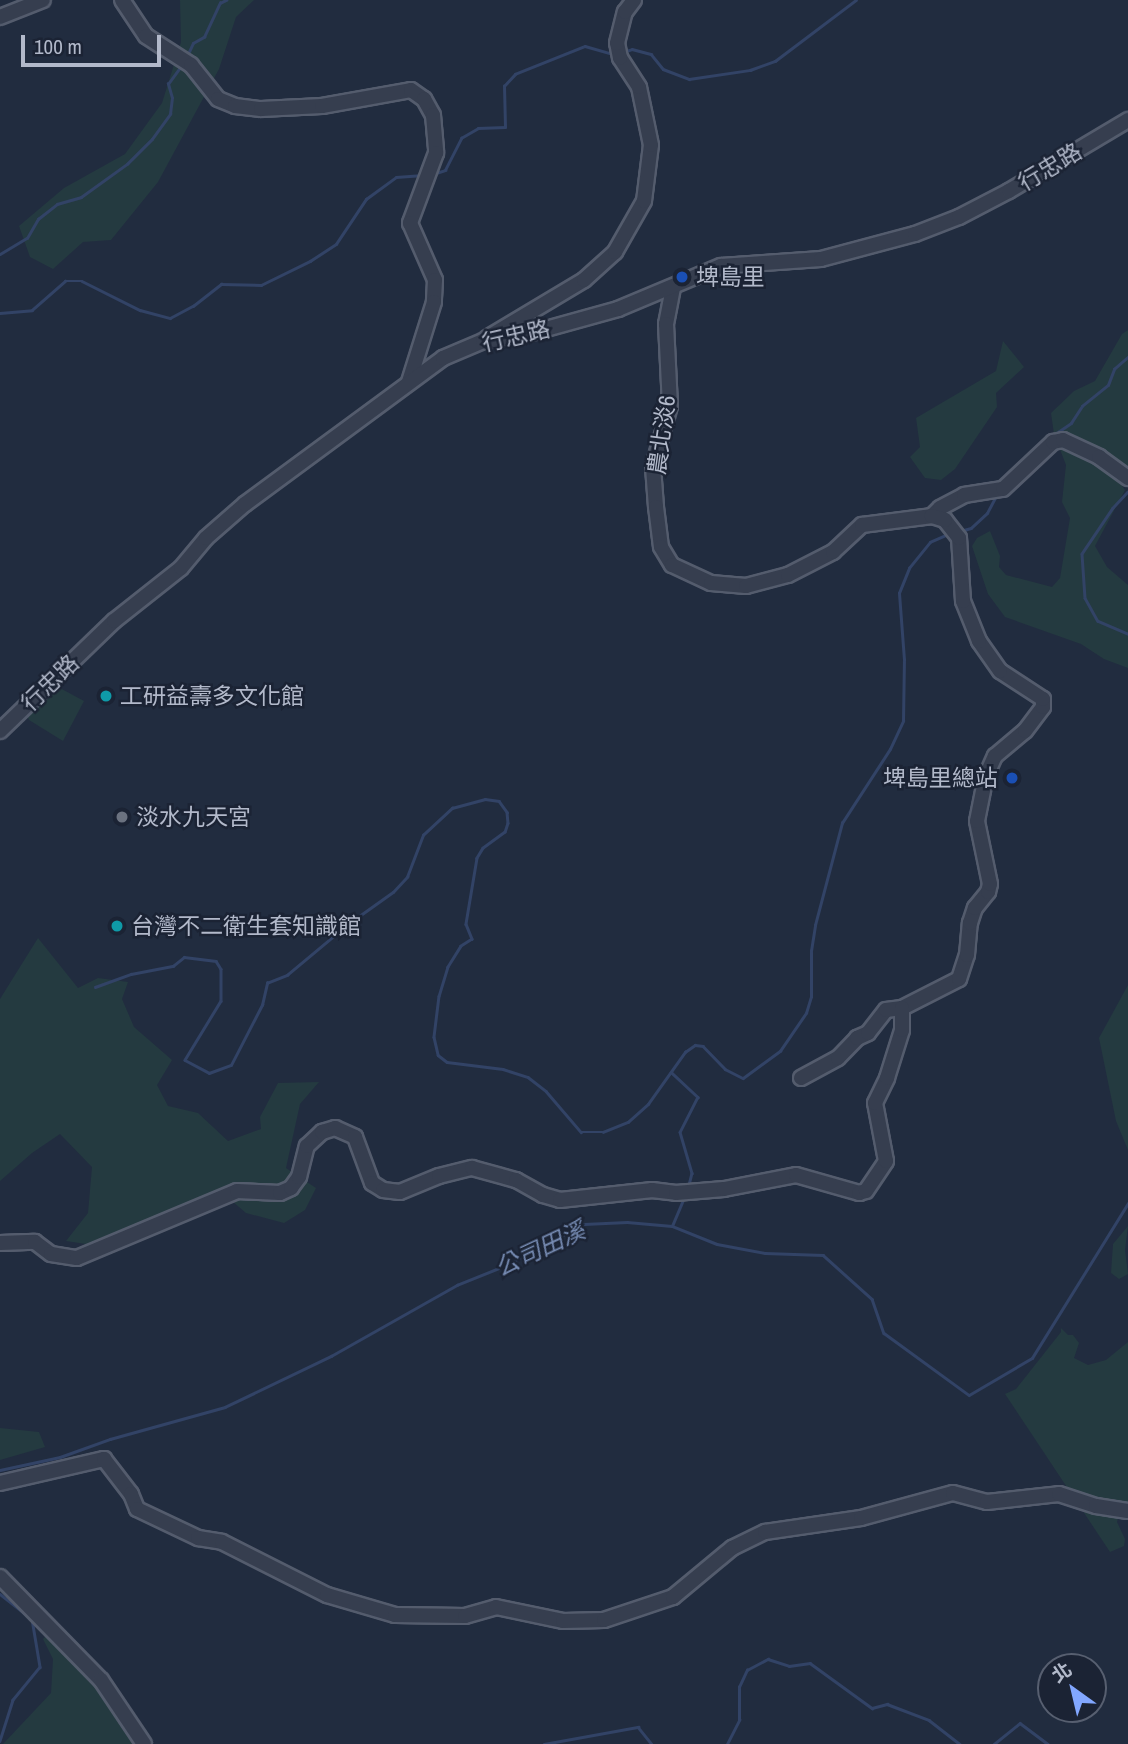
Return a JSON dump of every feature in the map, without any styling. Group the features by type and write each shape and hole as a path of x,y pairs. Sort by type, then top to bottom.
{"street":[{"path":"0,17 43,0"},
{"path":"122,0 146,36 185,61 218,99 235,106 261,109 322,106 411,90 424,99 435,124 436,153 410,223 435,280 435,291 409,382"},
{"path":"483,341 584,280 615,252 644,201 651,145 639,88 620,58 617,43 625,12 634,0"},
{"name":"行忠路","path":"0,731 114,621 181,568 206,538 244,504 443,358 483,341 550,329 673,288 721,266 821,259 915,234 959,217 1009,191 1128,120"},
{"name":"農北淡6","path":"673,288 666,324 670,406 653,467 662,547 672,565 710,583 762,584 788,575 833,552 862,525 932,516 940,508 964,495 998,490 1053,442 1063,440 1099,457 1128,478"},
{"path":"801,1077 838,1058 858,1038 868,1034 876,1019 886,1010 902,1008 959,979 967,955 970,923 990,884 977,821 986,776 995,756 1025,731 1043,708 1042,699 1000,671 979,641 963,601 956,532 932,516"},
{"path":"0,1243 35,1242 51,1254 77,1258 237,1191 280,1193 291,1188 299,1177 307,1146 322,1132 335,1128 355,1137 372,1183 383,1191 400,1192 439,1176 472,1168 516,1180 543,1195 560,1200 652,1190 676,1193 724,1189 796,1175 859,1193 866,1191 886,1161 875,1103 887,1078 902,1030 902,1008"},
{"path":"0,1483 104,1459 131,1494 137,1509 198,1538 229,1545 327,1595 395,1615 465,1616 496,1607 563,1621 604,1620 673,1597 732,1548 765,1532 861,1518 953,1493 987,1502 1059,1494 1096,1506 1128,1511"},
{"path":"0,1577 101,1680 144,1744"}],"green space":[{"path":"180,0 254,0 236,17 219,69 158,182 111,240 83,242 53,269 30,257 19,226 64,188 125,154 162,103 181,42"},
{"path":"1128,330 1128,476 1121,484 1125,490 1095,546 1107,567 1128,585 1128,668 1104,659 1081,644 1005,617 988,594 972,546 977,538 990,531 1000,556 999,567 1006,575 1052,587 1060,578 1070,518 1062,502 1066,465 1054,434 1051,413 1074,391 1095,381 1122,334"},
{"path":"1003,341 1024,367 996,393 997,407 955,469 941,480 925,478 910,457 920,447 916,418 996,371"},
{"path":"58,687 84,701 63,741 29,720 27,716"},
{"path":"38,938 78,988 98,978 128,982 122,999 134,1027 172,1060 157,1085 168,1106 198,1113 228,1141 261,1129 260,1117 278,1083 319,1082 300,1104 286,1168 316,1188 305,1210 284,1223 246,1213 219,1190 86,1244 66,1241 88,1213 92,1167 60,1134 32,1153 0,1181 0,999"},
{"path":"1128,985 1128,1150 1116,1121 1099,1038"},
{"path":"1128,1226 1125,1250 1128,1274 1119,1279 1111,1273 1113,1244"},
{"path":"1061,1328 1068,1335 1073,1335 1079,1343 1074,1358 1088,1365 1106,1360 1128,1342 1128,1510 1119,1515 1117,1522 1125,1539 1124,1546 1110,1552 1005,1394 1016,1389 1061,1332"},
{"path":"0,1428 39,1432 45,1447 0,1460"},
{"path":"49,1633 98,1683 137,1744 3,1744 51,1693 53,1659 43,1639"}],"waterway":[{"path":"187,56 193,43 204,37 220,3 226,0"},
{"path":"623,52 632,49 651,54 663,69 689,79 750,70 775,61 856,0"},
{"path":"433,174 445,170 461,138 478,128 505,127 504,86 515,74 585,46 613,54"},
{"path":"0,254 27,238 38,219 57,204 81,197 127,164 152,139 170,114 172,98 168,84 182,65"},
{"path":"0,313 32,310 65,281 82,281 140,310 170,318 193,306 221,284 261,285 310,261 336,244 366,199 396,177 423,175"},
{"path":"1052,436 1071,423 1082,406 1108,385 1114,369 1128,357"},
{"name":"公司田溪","path":"1128,492 1113,508 1082,554 1085,598 1098,621 1128,634"},
{"path":"960,531 971,528 987,513 996,496"},
{"path":"95,987 131,974 173,966 184,957 216,961 221,969 221,1001 185,1060 209,1073 231,1065 262,1005 267,983 287,975 348,924 393,892 407,877 423,835 452,808 485,799 499,801 507,812 508,823 505,832 483,848 477,858 466,924 472,939 461,946 448,967 439,996 434,1037 438,1055 447,1062 503,1069 528,1077 546,1091 581,1132 603,1132 628,1122 648,1104 685,1052 695,1045 703,1046 725,1069 743,1078 780,1051 806,1013 811,997 811,951 815,925 842,823 890,749 903,721 904,660 899,593 909,568 930,542 950,533"},
{"path":"671,1072 698,1097 680,1132 692,1173 689,1185"},
{"path":"672,1226 684,1198"},
{"name":"公司田溪","path":"0,1470 60,1457 110,1439 225,1407 331,1356 457,1285 504,1266 584,1224 627,1222 672,1226 717,1244 765,1253 823,1255 872,1299 884,1333 969,1395 1032,1358 1128,1203"},
{"name":"公司田溪","path":"0,1594 32,1619 40,1667 13,1700 0,1741"},
{"path":"727,1744 739,1720 739,1687 747,1670 768,1659 789,1666 810,1663 872,1708 887,1704 929,1720 960,1744"},
{"path":"994,1744 1020,1723 1048,1744"},
{"path":"544,1744 638,1727 652,1744"}],"place":[{"name":"埤島里","path":"682,277"},
{"name":"工研益壽多文化館","path":"106,696"},
{"name":"埤島里總站","path":"1012,778"},
{"name":"淡水九天宮","path":"122,817"},
{"name":"台灣不二衛生套知識館","path":"117,926"}]}
